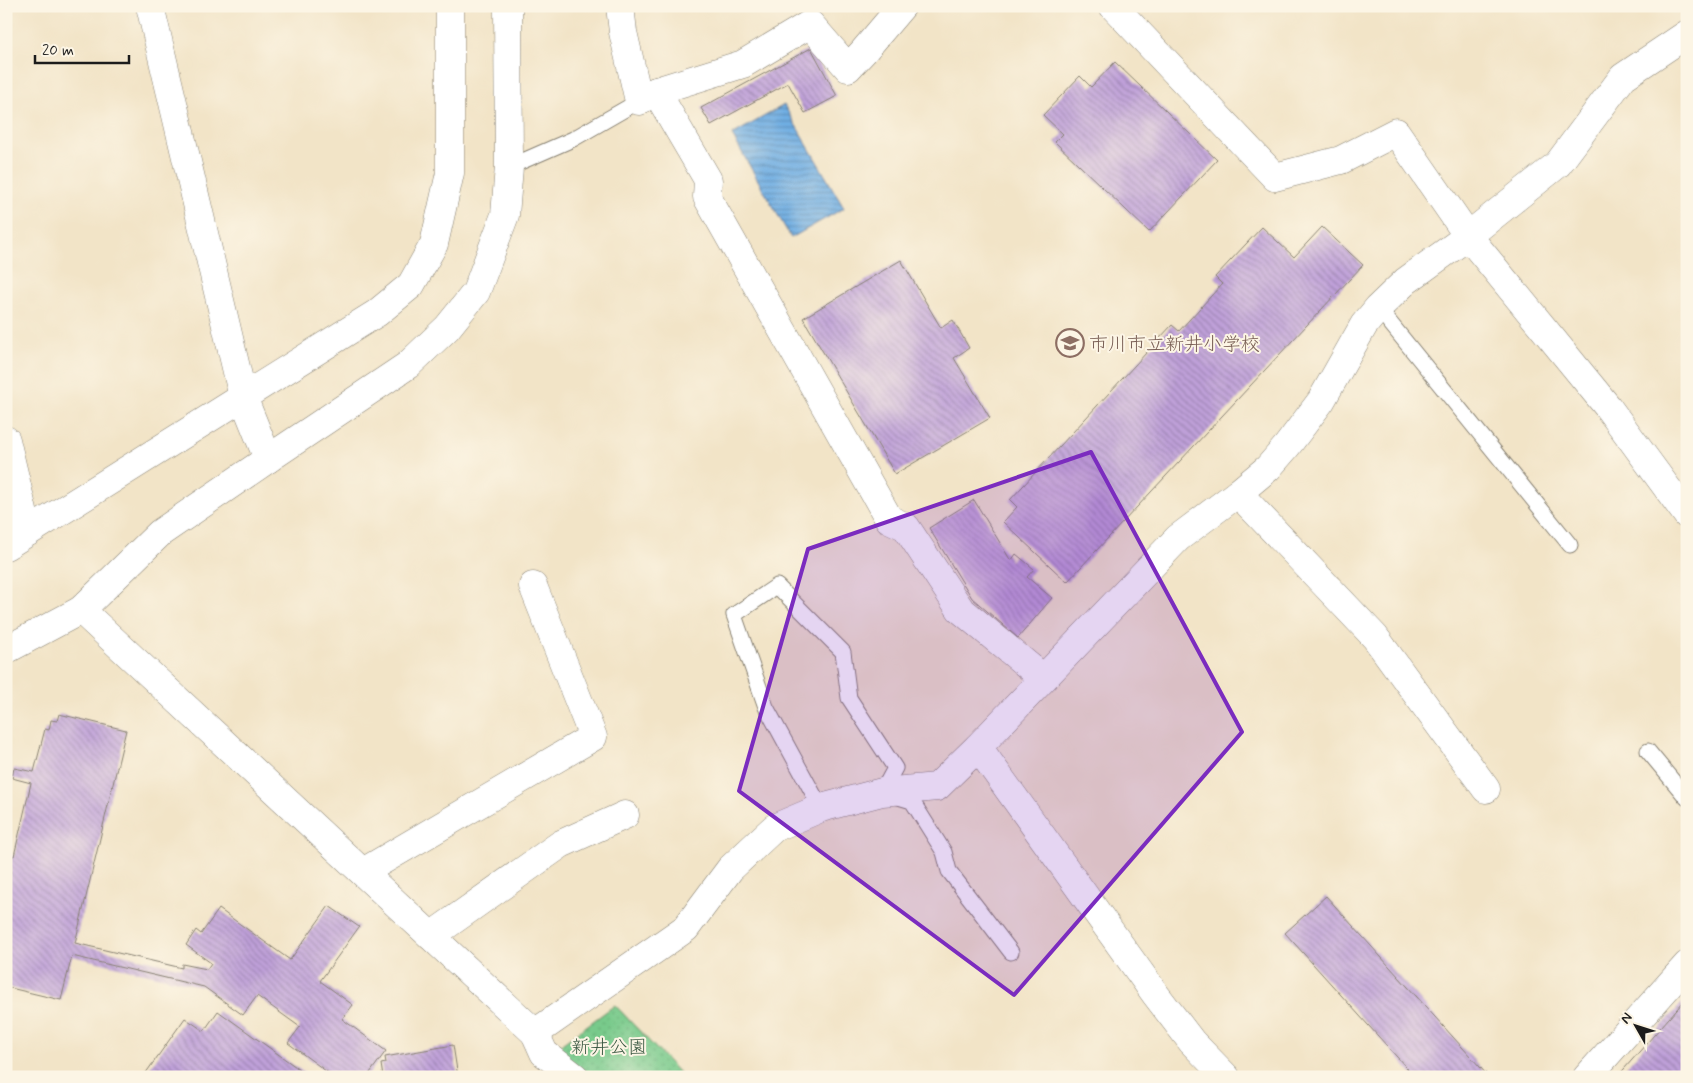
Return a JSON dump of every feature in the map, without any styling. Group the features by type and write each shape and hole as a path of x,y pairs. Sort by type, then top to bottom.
{"street":[{"path":"150,6 242,397 268,459"},
{"path":"6,440 17,539 377,313 412,285 434,244 450,173 450,6"},
{"path":"6,650 80,610 160,534 408,365 447,328 476,292 505,215 509,167 508,6"},
{"path":"620,6 623,32 648,96 708,180 707,197 890,518 906,527 960,609 1044,678"},
{"path":"648,96 743,64 810,24 848,68 864,52 902,6"},
{"path":"1113,6 1275,177 1342,160 1396,132 1468,236 1606,406 1687,515"},
{"path":"535,1033 686,928 730,869 774,828 821,808 882,792 937,787 978,747 1178,538 1268,468 1322,401 1364,325 1378,308 1406,281 1468,236 1558,164 1623,77 1687,34"},
{"path":"1238,493 1375,637 1486,789"},
{"path":"363,872 593,737 533,586"},
{"path":"80,610 535,1033 544,1053 575,1077"},
{"path":"978,747 1156,995 1192,1042 1226,1077"},
{"path":"431,936 561,844 625,815"},
{"path":"1587,1077 1687,965"}],"lane":[{"path":"509,167 573,139 648,96"},
{"path":"1378,308 1570,545"},
{"path":"821,808 766,706 734,615 776,586 843,652 849,698 895,768 882,792 912,801 944,852 949,871 1011,952"},
{"path":"1648,751 1687,798"}],"highlighted area":[{"path":"1091,452 1242,732 1014,995 739,791 808,549"}],"green space":[{"name":"新井公園","path":"615,1005 683,1077 590,1077 555,1049"}],"water":[{"path":"784,105 844,208 791,238 732,135"}],"building":[{"path":"811,48 837,96 805,113 788,83 711,125 701,108"},
{"path":"1115,62 1217,160 1149,232 1055,142 1063,134 1043,115 1080,76 1091,87"},
{"path":"1262,227 1294,257 1322,227 1363,265 1067,582 1003,522 1017,507 1010,500 1172,325 1179,331 1222,284 1215,277"},
{"path":"901,260 941,328 953,320 969,348 954,358 990,418 895,474 803,318"},
{"path":"974,500 1011,561 1016,554 1034,569 1027,577 1052,598 1018,638 972,598 929,528"},
{"path":"59,714 126,730 75,943 182,968 182,964 207,969 211,963 186,945 196,930 201,934 219,909 290,960 329,906 359,927 320,981 353,1005 342,1019 386,1051 367,1077 334,1077 288,1043 300,1027 257,996 243,1015 204,987 72,956 61,1000 6,987 6,888 11,868 6,867 6,854 14,856 31,783 12,778 14,768 34,772 45,729 49,730 51,720 57,721"},
{"path":"1326,896 1489,1077 1415,1077 1285,933"},
{"path":"1684,1001 1687,1004 1687,1077 1617,1077"},
{"path":"218,1011 310,1077 143,1077 185,1018 204,1031"},
{"path":"453,1045 458,1077 383,1077 381,1064 386,1063 385,1057"}],"place":[{"name":"市川市立新井小学校","path":"1070,343"}]}
